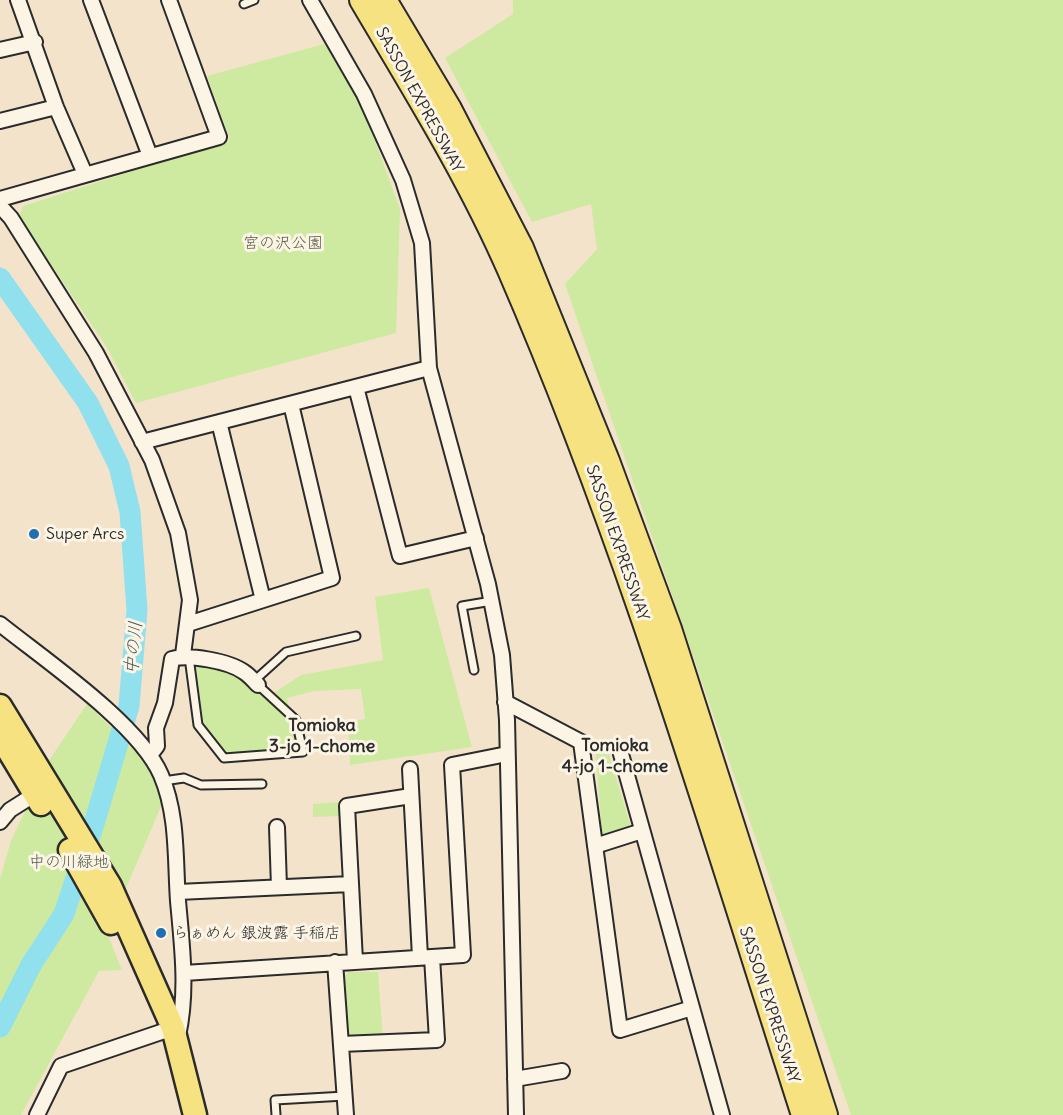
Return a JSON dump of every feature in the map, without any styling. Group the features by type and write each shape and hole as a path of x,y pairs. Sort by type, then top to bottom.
{"highway":[{"name":"SASSON EXPRESSWAY","path":"362,0 433,119 509,268 592,471 652,642 804,1115"},
{"name":"SASSON EXPRESSWAY","path":"384,0 449,109 521,248 603,451 669,629 825,1115"},
{"path":"0,706 41,790"},
{"path":"0,736 41,790 103,891 125,952 170,1034 195,1115"},
{"path":"170,1034 182,1115"}],"street":[{"path":"18,0 35,42 56,107 85,174"},
{"path":"91,0 150,156"},
{"path":"0,199 219,137 169,0"},
{"path":"310,0 364,94 403,180 422,243 429,368 476,538 492,601 502,655 507,754 516,1115"},
{"path":"0,50 35,42"},
{"path":"0,122 56,107"},
{"path":"0,206 10,218 96,353 152,460 177,533 190,600 186,656"},
{"path":"142,442 429,368"},
{"path":"356,387 400,556 476,538"},
{"path":"188,624 332,578 291,404"},
{"path":"219,422 263,600"},
{"path":"0,624 85,691 147,751 163,781 174,822 184,973 183,1016 170,1034 61,1066 37,1115"},
{"path":"147,751 157,746 156,728 165,702 171,659 186,656 244,671 256,683"},
{"path":"505,702 581,742 620,1030 692,1008"},
{"path":"184,973 463,955 452,765 507,754"},
{"path":"621,754 721,1115"},
{"path":"341,1044 437,1040 426,957 410,769"},
{"path":"0,822 10,810 41,790"},
{"path":"355,961 347,806 411,796"},
{"path":"277,827 279,887"},
{"path":"595,846 642,831"},
{"path":"178,892 351,884"},
{"path":"335,962 346,1115"},
{"path":"515,1079 562,1071"}],"lane":[{"path":"244,4 254,0"},
{"path":"474,670 462,606 492,601"},
{"path":"186,656 198,725 224,758 303,752 296,720 256,683 286,652 356,636"},
{"path":"163,781 184,778 201,785 262,784"},
{"path":"276,1115 275,1100 345,1096"}],"green space":[{"path":"513,0 1063,0 1063,1115 851,1115 565,284 597,249 591,204 532,222 445,58 513,14"},
{"name":"宮の沢公園","path":"328,43 367,119 400,209 396,333 136,403 106,346 19,217 23,206 230,140 207,76"},
{"path":"429,588 472,747 350,765 348,722 365,719 361,689 314,691 287,698 299,749 226,753 202,724 194,669 198,663 244,677 266,698 301,675 383,660 375,597"},
{"name":"中の川緑地","path":"87,704 137,753 154,774 162,804 107,933 122,970 99,971 21,1115 0,1115 0,879 11,841 48,762"},
{"path":"595,743 607,748 630,824 607,836 602,834"},
{"path":"339,802 340,816 313,817 313,804"},
{"path":"348,972 378,972 383,1038 351,1039 347,1031 343,978"}],"waterway":[{"name":"中の川","path":"0,278 88,403 119,466 130,512 137,610 129,706 94,824 64,914 31,965 0,1027"}],"place":[{"name":"Super Arcs","path":"34,534"},
{"name":"らぁめん 銀波露 手稲店","path":"161,933"}],"district":[{"name":"Tomioka 3-jo 1-chome","path":"322,736"},
{"name":"Tomioka 4-jo 1-chome","path":"615,756"}]}
